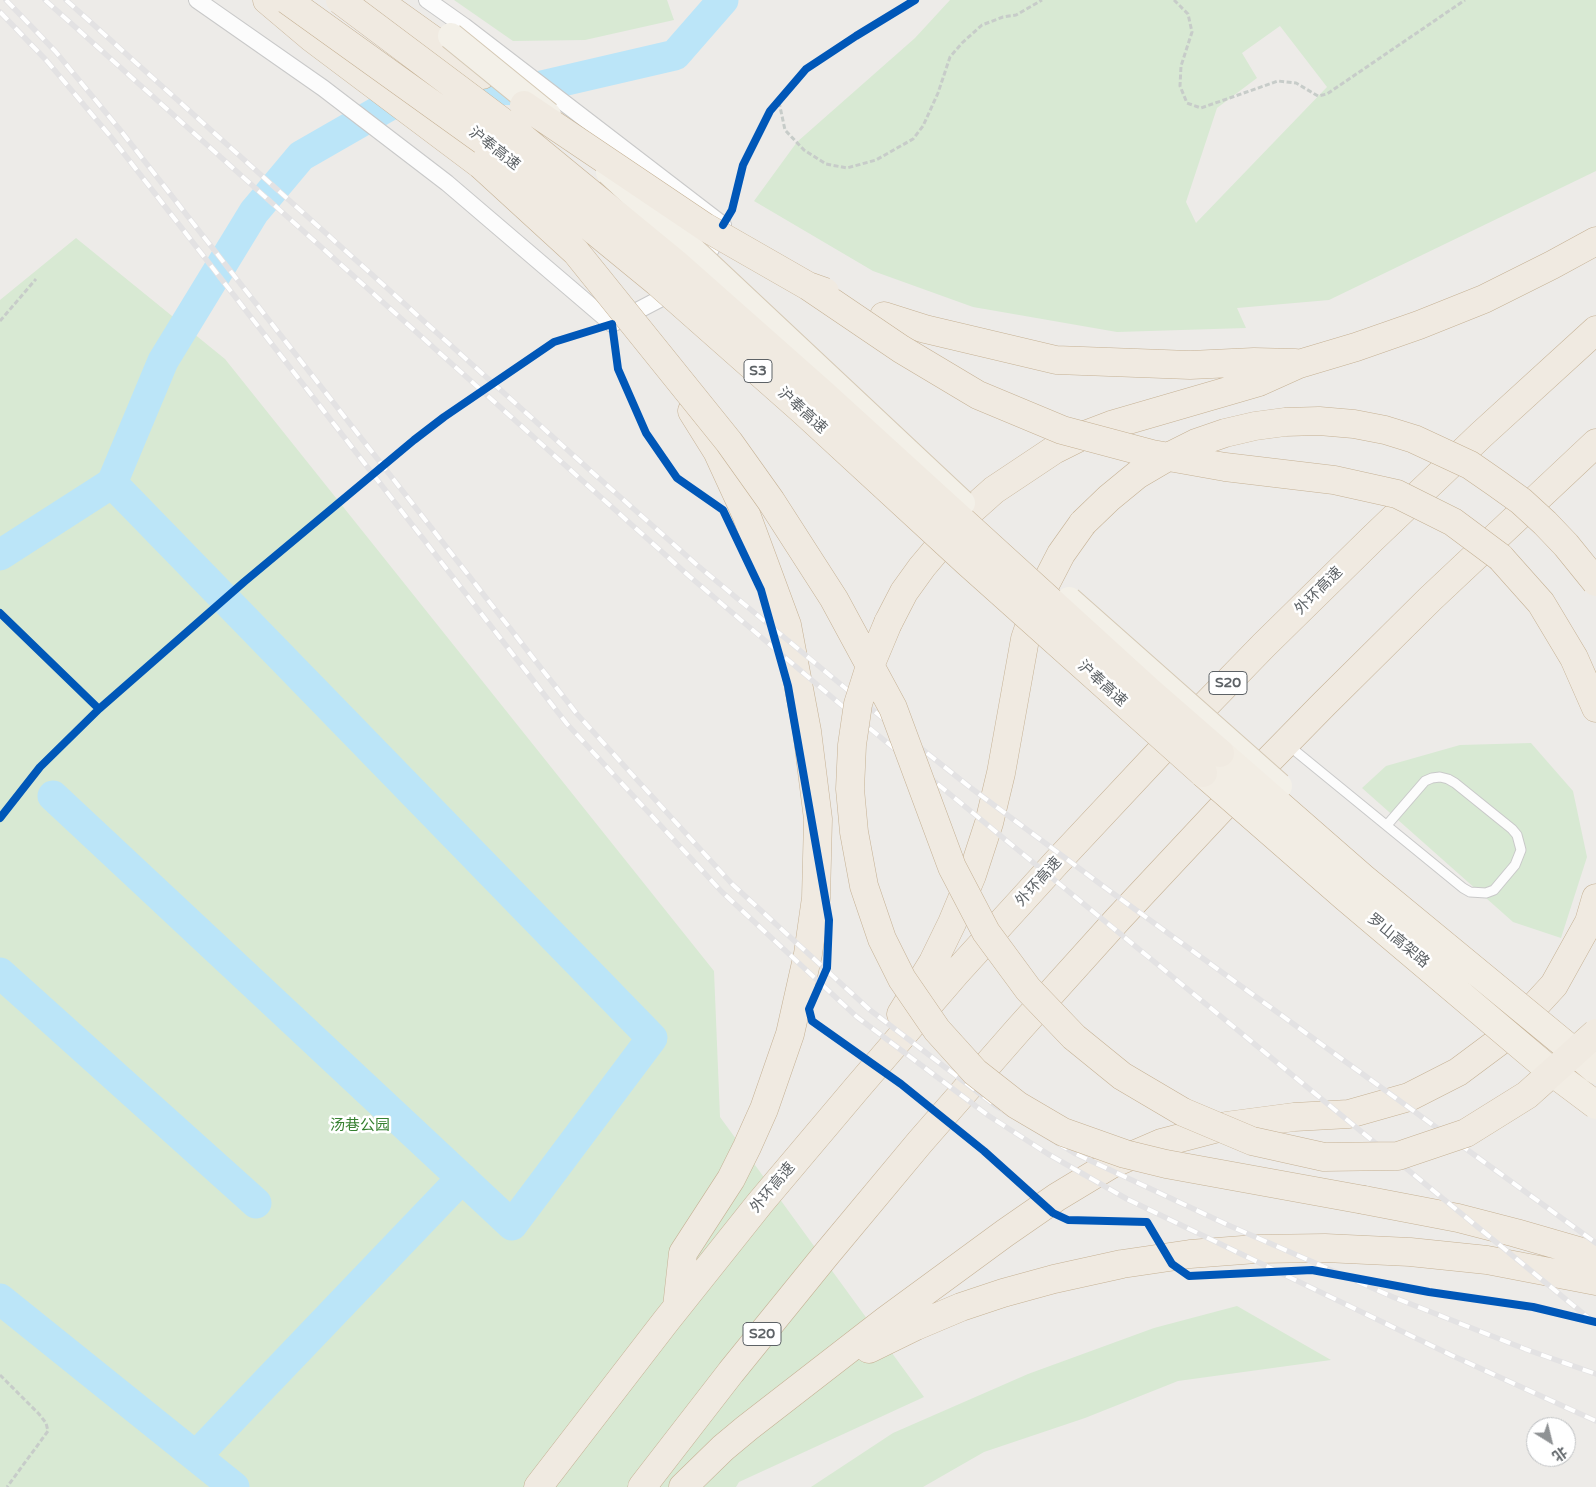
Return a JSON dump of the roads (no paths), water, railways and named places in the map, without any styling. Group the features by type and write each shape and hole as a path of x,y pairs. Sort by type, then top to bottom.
{"highway":[{"path":"267,0 312,38 481,165 576,252 654,347 729,442 766,493 834,599 893,708 952,867 986,932 1028,988 1074,1037 1122,1076 1183,1112 1252,1141 1324,1157 1398,1156 1466,1133 1527,1095 1596,1033"},
{"name":"沪奉高速","path":"287,0 496,150 657,282 803,411 967,562 1211,763"},
{"name":"沪奉高速","path":"340,0 512,128 675,263 823,394 1135,678 1211,763"},
{"path":"376,0 524,105 704,227 808,286 901,349 978,395 1062,430 1152,454 1225,467 1334,480 1397,494 1453,522 1500,557 1541,603 1574,658 1596,708"},
{"path":"1596,241 1476,302 1418,325 1356,347 1299,364 1259,382 1082,436 1054,450 994,490 966,515 922,566 904,592 888,623 870,666 858,704 852,744 850,789 854,832 864,886 882,939 902,979 937,1030 975,1072 1018,1105 1063,1132 1125,1154 1220,1175 1458,1218 1596,1256"},
{"path":"808,286 884,316 925,329 1056,360 1190,365 1254,362 1299,364"},
{"name":"外环高速","path":"538,1487 677,1307 766,1196 955,974 1056,863 1264,645 1481,435 1596,330"},
{"path":"654,347 716,450 746,514 787,625 808,731 818,819 816,898 808,954 790,1034 764,1109 748,1147 731,1179 683,1253 677,1307"},
{"path":"882,1059 887,1034 933,962 972,875 989,823 1001,773 1025,639 1046,583 1062,554 1083,523 1137,475 1196,443 1233,431 1278,423 1319,421 1354,424 1385,430 1414,439 1470,466 1496,482 1545,523 1566,545 1596,582"},
{"name":"S20","path":"642,1487 744,1357 920,1142 1118,919 1286,743 1430,599 1596,443"},
{"name":"罗山高架路","path":"1211,763 1363,878 1596,1070"},
{"name":"罗山高架路","path":"1211,763 1360,910 1552,1072 1596,1105"},
{"path":"683,1487 723,1448 961,1264 1057,1197 1110,1165 1161,1143 1226,1126 1294,1117 1349,1114 1409,1097 1458,1072 1509,1034 1554,985 1589,922 1596,898"},
{"path":"780,1403 873,1347 961,1307 1054,1279 1122,1264 1190,1254 1325,1248 1410,1252 1487,1260 1596,1281"}],"main road":[{"path":"458,31 998,536 1162,684 1370,866 1596,1055"},
{"path":"367,48 541,195 638,283 794,418 1124,717 1329,897 1596,1118"}],"street":[{"path":"197,0 323,88 447,183 612,324 679,289 710,249 724,225 590,124 458,31 427,0"}],"lane":[{"path":"1286,743 1463,888 1470,892 1478,894 1494,890 1515,865 1521,850 1517,835 1512,828 1455,783 1440,777 1425,781 1387,825"}],"waterway":[{"path":"0,555 112,483 163,361 254,212 301,156 409,94 448,88 524,90 675,55 723,0"},
{"path":"53,796 512,1225 652,1038 112,483"},
{"path":"0,973 256,1203"},
{"path":"196,1456 462,1178"},
{"path":"0,1299 234,1487"}],"railway":[{"path":"6,0 55,51 121,131 577,714 732,884 870,1010 996,1106 1074,1153 1228,1225 1393,1297 1525,1349 1596,1374"},
{"path":"45,0 689,576 840,704 1596,1324"},
{"path":"66,0 697,565 850,692 971,788 1107,889 1596,1243"},
{"path":"0,12 46,60 111,137 567,724 722,892 857,1017 989,1116 1048,1154 1127,1199 1451,1355 1596,1421"}],"park label":[{"name":"汤巷公园","path":"360,1126"}]}
